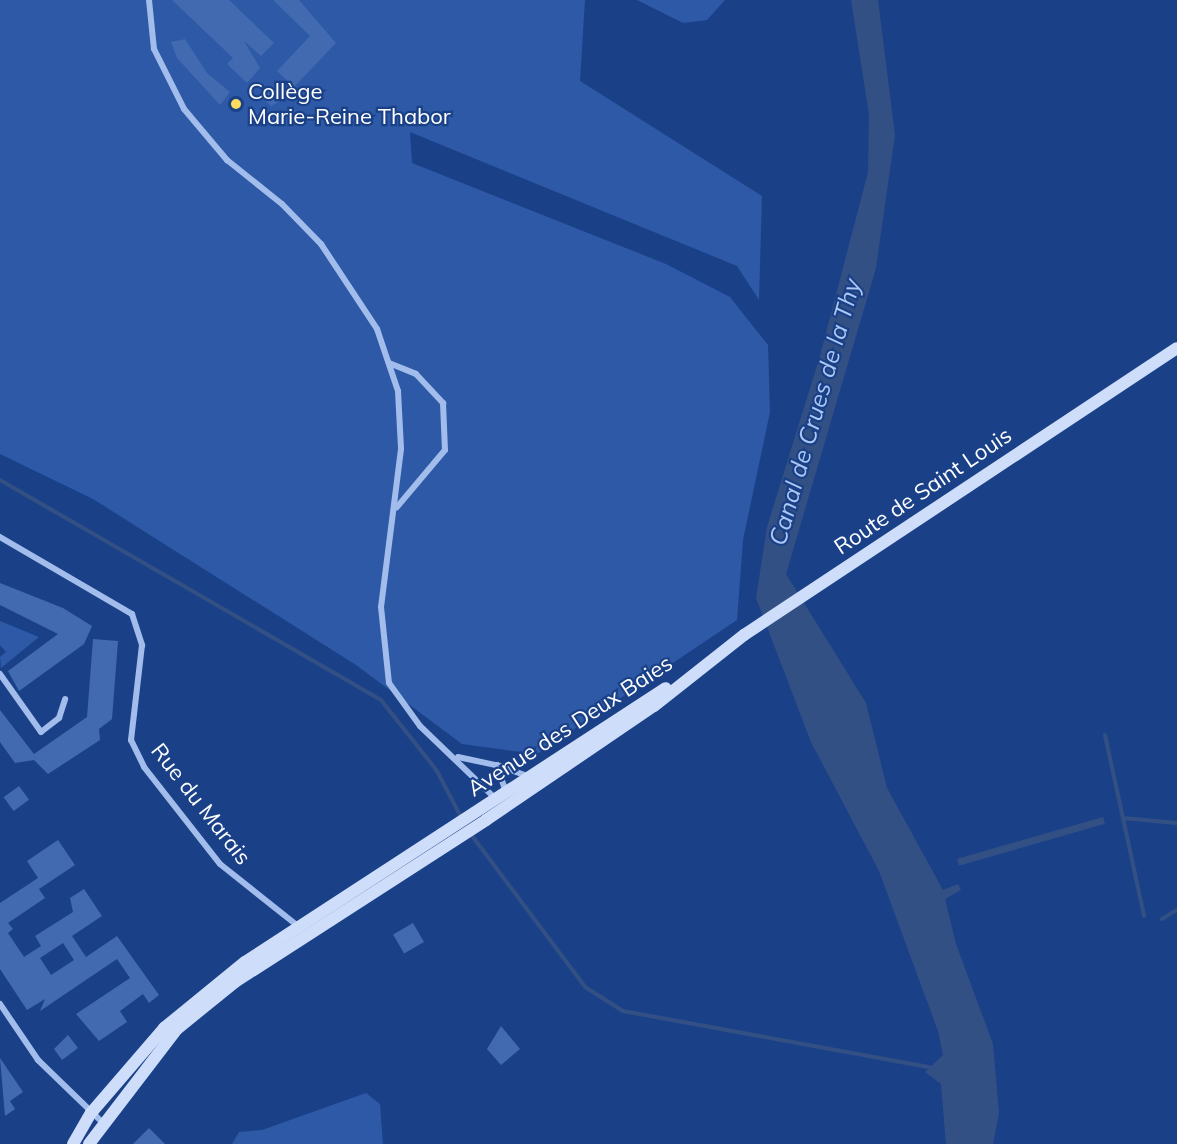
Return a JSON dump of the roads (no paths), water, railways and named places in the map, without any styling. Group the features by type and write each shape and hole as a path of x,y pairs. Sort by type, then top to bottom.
{"main road":[{"name":"Route de Saint Louis","path":"693,672 744,635 1177,348"},
{"name":"Avenue des Deux Baies","path":"499,803 506,791 528,776 693,672"},
{"name":"Avenue des Deux Baies","path":"89,1144 102,1122 177,1029 235,982 457,838 499,803 654,706 693,672"},
{"name":"Avenue des Deux Baies","path":"73,1144 91,1113 164,1028 298,927 449,828 483,814"}],"street":[{"path":"145,2 154,49 184,109 227,160 282,204 321,244 376,329 398,391 397,507 381,607 389,683 420,726 458,757 499,803"},
{"path":"388,363 416,374 443,403 445,450 397,507"},
{"name":"Rue du Marais","path":"0,537 132,614 142,645 131,740 144,767 220,864 298,927"},
{"path":"0,674 41,732 59,718 64,699"},
{"path":"458,757 497,765 528,776"},
{"path":"497,765 506,791"},
{"path":"0,1004 38,1060 102,1122"}],"water":[{"name":"Canal de Crues de la Thy","path":"851,0 878,0 895,135 876,268 786,574 866,703 887,788 943,890 958,884 961,890 945,899 956,944 993,1044 999,1113 993,1144 946,1144 941,1084 925,1072 943,1055 938,1031 879,871 811,742 756,598 767,527 820,356 868,172 869,114"},
{"path":"1103,817 1105,824 959,866 957,859"}],"waterway":[{"path":"0,480 381,700 437,771 462,819"},
{"path":"1105,735 1144,916"},
{"path":"1123,818 1177,823"},
{"path":"470,833 585,987 623,1011 934,1068"},
{"path":"1162,919 1177,910"}],"place":[{"name":"Collège Marie-Reine Thabor","path":"236,104"}]}
